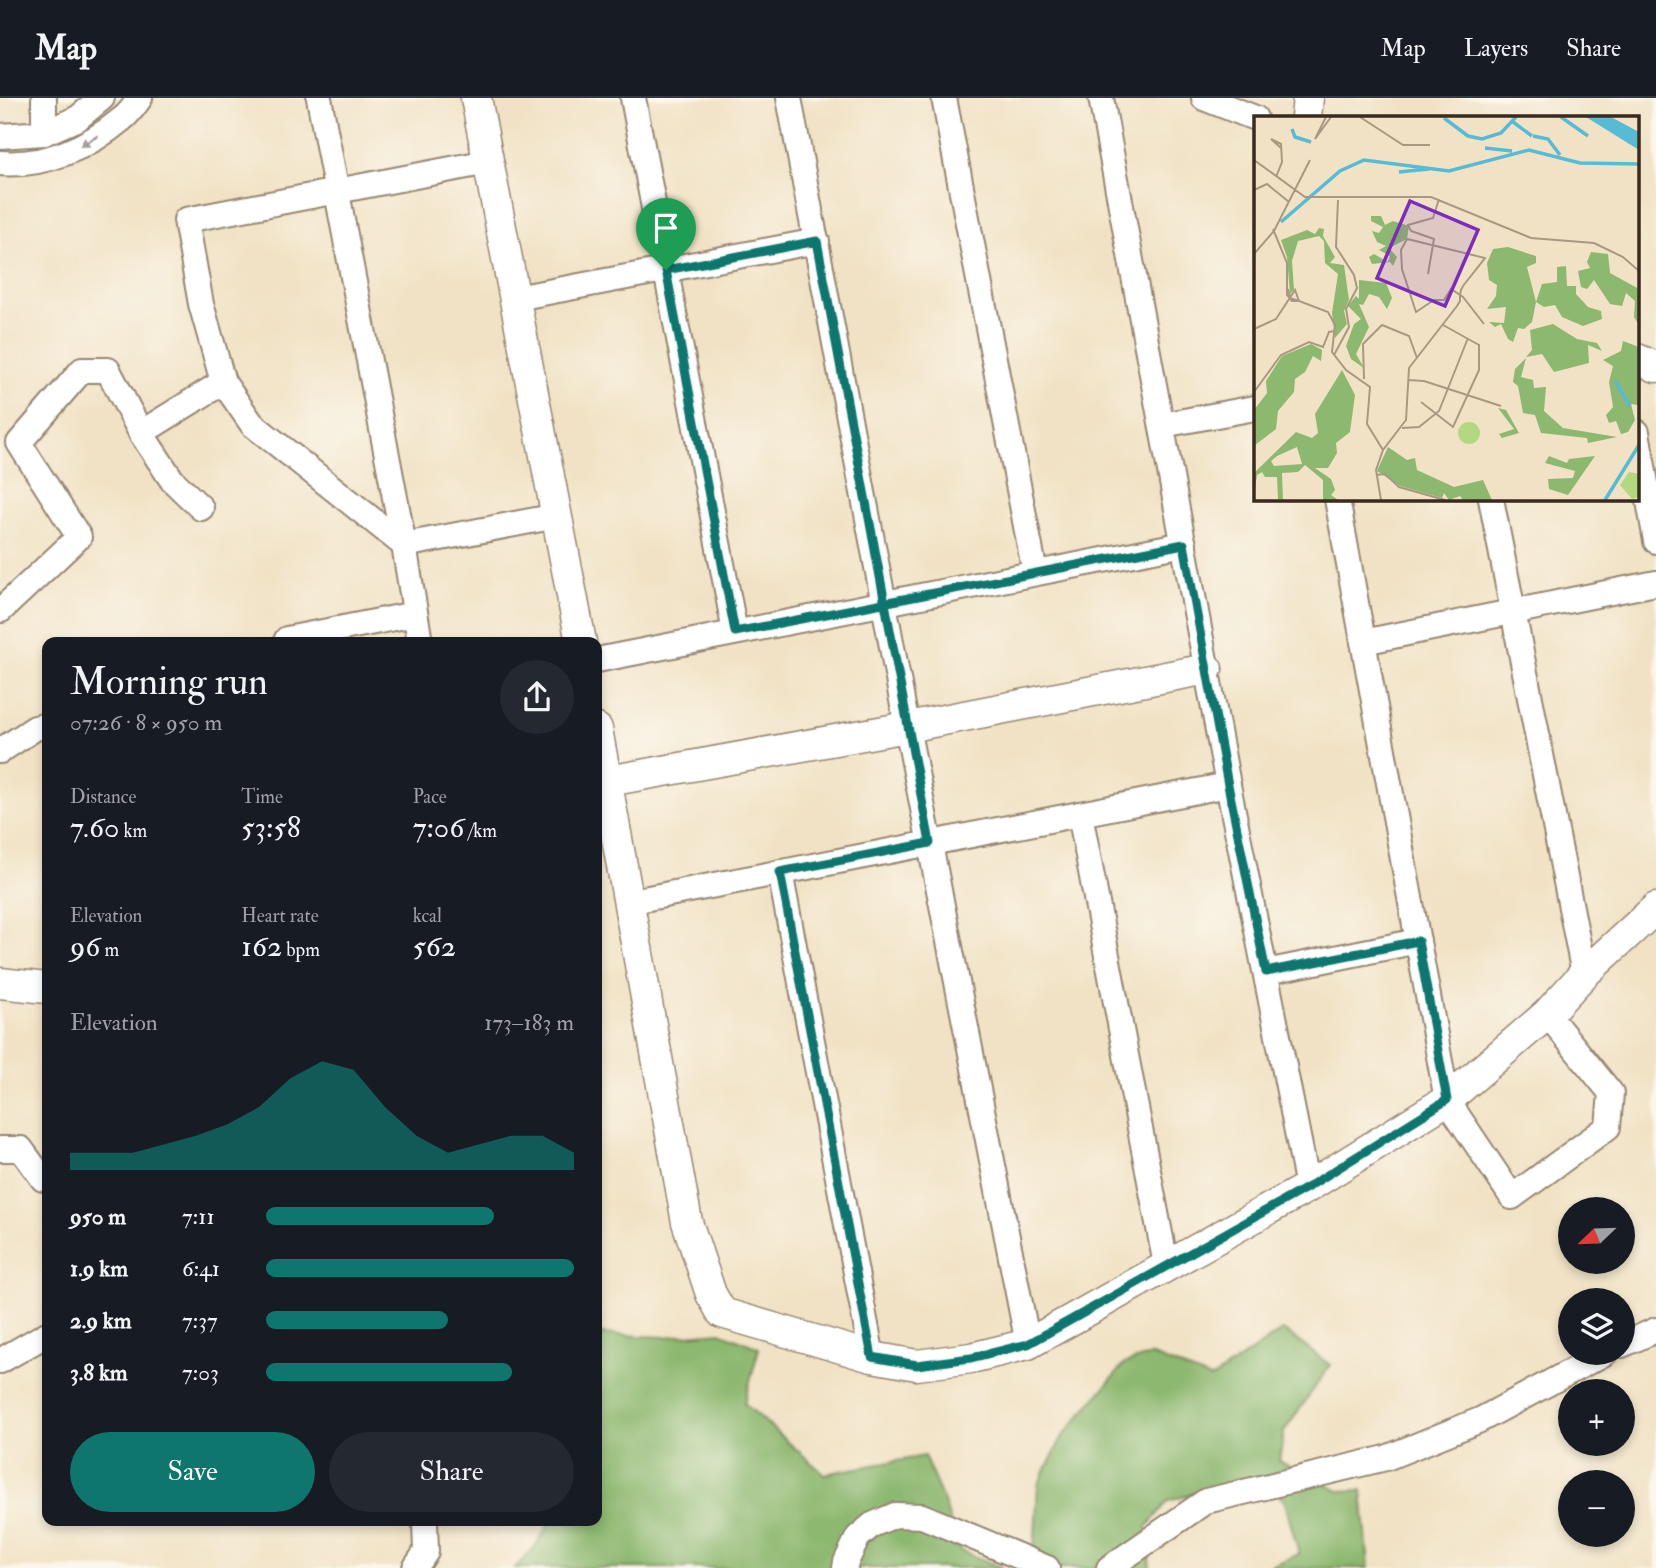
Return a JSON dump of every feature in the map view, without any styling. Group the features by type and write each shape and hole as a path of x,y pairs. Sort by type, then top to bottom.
{"street":[{"path":"44,98 44,132"},
{"path":"0,136 44,132 78,118 102,98"},
{"path":"0,163 46,160 86,145 124,118 140,98"},
{"path":"318,98 404,545 419,637"},
{"path":"476,98 580,637"},
{"path":"633,98 735,632"},
{"path":"789,98 907,727 1028,1344"},
{"path":"944,98 1035,573"},
{"path":"1101,98 1228,785 1308,1187"},
{"path":"1204,98 1254,118"},
{"path":"1306,116 1308,98"},
{"path":"488,162 186,220 201,304 223,382 252,425 404,545 557,516"},
{"path":"516,298 817,241"},
{"path":"1638,359 1656,367"},
{"path":"1,610 79,537 19,443 82,370 107,370 141,433 172,480 201,508"},
{"path":"141,433 223,382"},
{"path":"1163,425 1254,408"},
{"path":"1638,438 1656,541"},
{"path":"1337,500 1447,1100 1512,1198 1608,1126 1611,1093 1547,1014"},
{"path":"1490,500 1584,974"},
{"path":"602,659 1184,544"},
{"path":"1363,642 1656,583"},
{"path":"297,637 415,614"},
{"path":"602,782 1207,669"},
{"path":"0,751 42,726"},
{"path":"628,902 1228,785"},
{"path":"602,786 628,902 687,1222 711,1294 722,1313 872,1357 917,1365 971,1358 1028,1344 1308,1187 1447,1100 1547,1014 1584,974 1656,908"},
{"path":"1080,814 1167,1265"},
{"path":"780,872 872,1357"},
{"path":"1266,972 1418,941"},
{"path":"0,983 42,987"},
{"path":"0,1149 21,1149 42,1178"},
{"path":"1635,1339 1656,1330"},
{"path":"0,1361 42,1337"},
{"path":"1109,1568 1206,1501 1386,1458 1480,1420 1583,1365"},
{"path":"845,1568 858,1537 872,1525 895,1515 922,1516 1047,1568"},
{"path":"415,1568 426,1552 425,1526"}],"green space":[{"path":"1283,1330 1330,1365 1284,1432 1279,1461 1339,1491 1362,1490 1369,1568 1266,1568 1299,1554 1284,1499 1253,1477 1168,1501 1147,1527 1150,1568 1033,1568 1038,1485 1063,1436 1124,1364 1151,1355 1211,1379"},
{"path":"720,1332 759,1348 744,1403 824,1474 924,1456 944,1502 959,1550 1003,1568 515,1568 535,1547 548,1526 602,1526 602,1334 665,1337"}],"route":[{"path":"666,270 735,632 885,603 1109,558 1184,544 1228,785 1266,972 1418,941 1447,1100 1308,1187 1028,1344 971,1358 917,1365 872,1357 780,872 930,843 907,727 885,603 817,241 666,270"}]}
